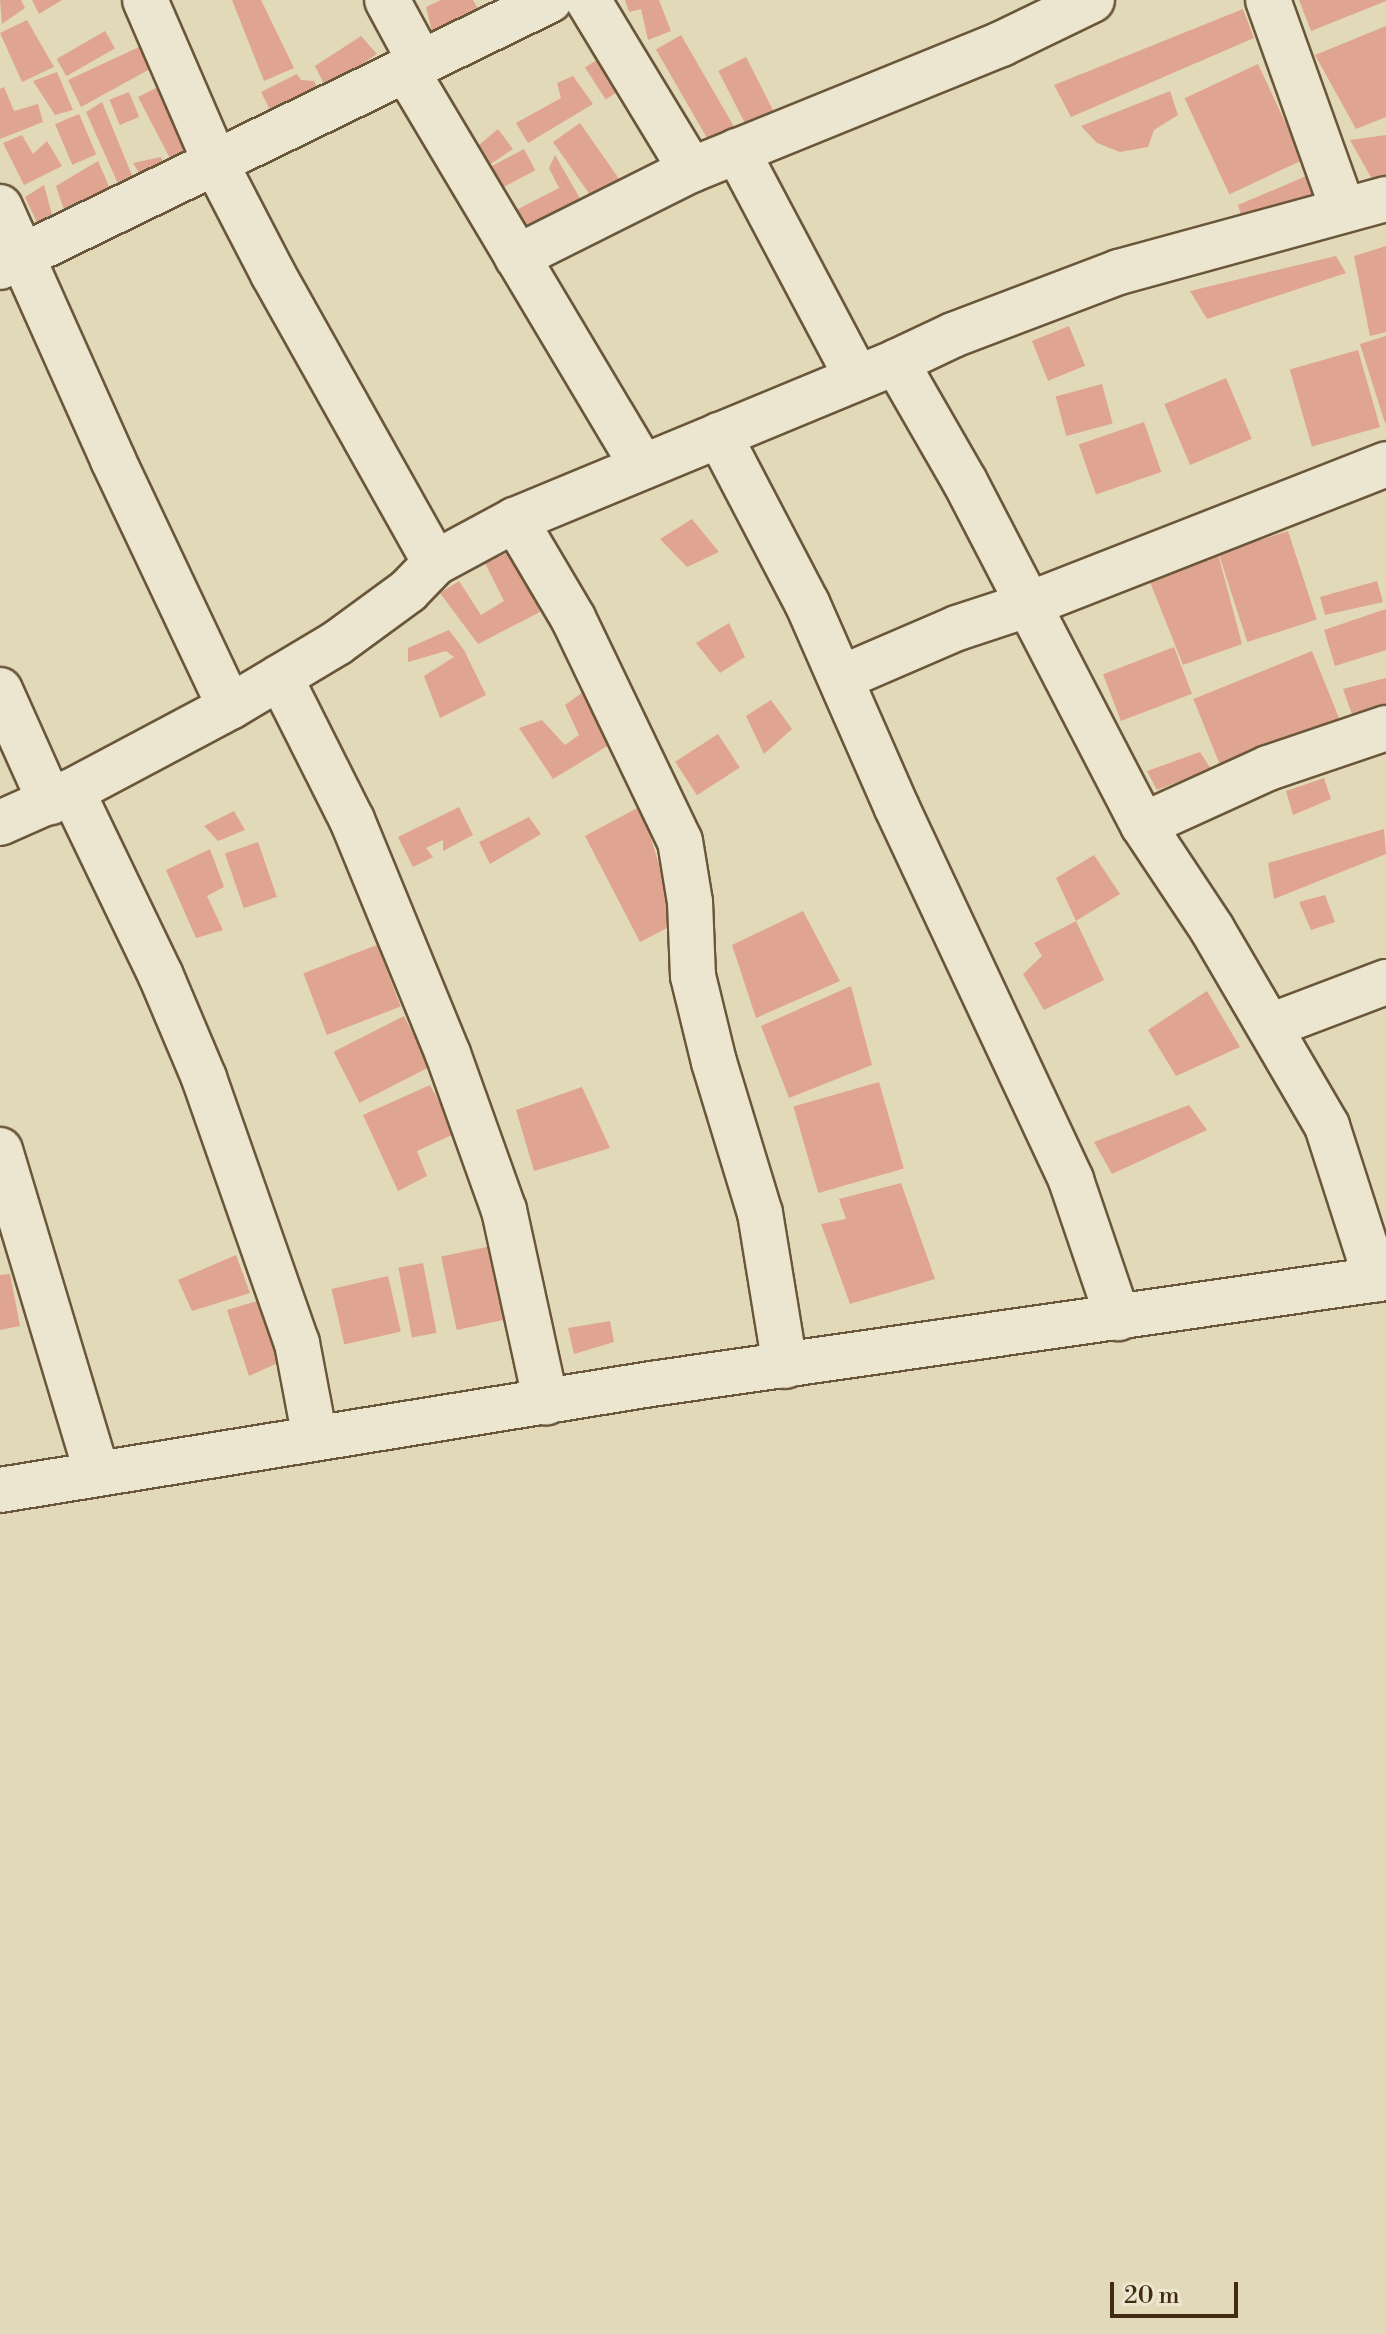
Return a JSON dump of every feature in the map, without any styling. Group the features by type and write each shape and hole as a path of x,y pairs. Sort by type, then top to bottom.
{"street":[{"path":"145,0 215,162 273,274 435,563"},
{"path":"387,0 414,66 517,257 643,467"},
{"path":"10,262 550,0"},
{"path":"588,0 691,170"},
{"path":"517,257 691,170 1001,44 1092,0"},
{"path":"1268,0 1343,209"},
{"path":"0,1490 546,1402 1381,1279 1327,1126 1212,929 1143,825 965,482 876,369 737,151"},
{"path":"0,823 61,797 230,707 337,643 408,591 435,563 515,520 953,335 1119,272 1386,199"},
{"path":"0,207 10,262 230,707"},
{"path":"719,435 807,603 897,808 1071,1180 1118,1318"},
{"path":"841,678 957,628 1027,605 1386,464"},
{"path":"515,520 573,618 680,841 690,902 693,976 714,1062 760,1213 785,1366"},
{"path":"280,677 352,820 448,1054 504,1210 546,1402"},
{"path":"0,690 161,976 204,1078 297,1343 315,1438"},
{"path":"1143,825 1268,768 1386,728"},
{"path":"1270,1026 1386,982"},
{"path":"0,1150 97,1473"}],"building":[{"path":"0,0 21,0 25,8 2,24"},
{"path":"32,0 62,0 39,14"},
{"path":"232,0 261,0 294,68 264,81"},
{"path":"441,0 473,0 480,12 433,36 426,7"},
{"path":"625,0 659,0 671,31 648,40 641,9 629,12"},
{"path":"1299,0 1386,0 1386,1 1311,31"},
{"path":"1243,9 1254,38 1071,117 1054,85"},
{"path":"27,20 54,67 22,82 0,33"},
{"path":"1386,26 1386,117 1356,129 1315,55"},
{"path":"105,31 115,48 67,76 57,59"},
{"path":"681,35 738,133 712,147 656,50"},
{"path":"361,36 377,54 349,73 332,100 315,66"},
{"path":"139,47 150,69 81,107 68,80"},
{"path":"606,54 627,86 606,99 585,68"},
{"path":"746,57 775,113 747,127 718,71"},
{"path":"1258,64 1303,160 1229,194 1185,98"},
{"path":"57,72 73,110 55,115 33,81"},
{"path":"297,74 301,80 314,81 325,103 260,117 269,108 261,92"},
{"path":"573,76 593,104 528,143 516,123 561,98 557,83"},
{"path":"162,85 191,153 174,166 138,97"},
{"path":"4,87 14,111 38,104 43,122 0,139 0,89"},
{"path":"1170,91 1178,115 1154,130 1148,147 1120,152 1097,143 1081,126"},
{"path":"129,92 139,117 120,125 110,100"},
{"path":"102,102 138,190 124,197 86,112"},
{"path":"79,114 96,155 72,165 55,124"},
{"path":"580,123 621,181 594,200 553,142"},
{"path":"498,129 513,149 485,168 473,150"},
{"path":"22,135 33,154 47,141 62,166 24,185 3,143"},
{"path":"1386,135 1386,178 1373,181 1350,140"},
{"path":"524,149 535,170 501,189 490,167"},
{"path":"555,155 585,207 528,233 518,209 559,188 549,168"},
{"path":"161,157 169,176 147,186 133,163"},
{"path":"98,161 114,198 67,219 56,186"},
{"path":"1311,174 1319,203 1245,230 1238,205"},
{"path":"44,185 54,222 41,231 25,197"},
{"path":"1386,246 1386,332 1370,336 1354,256"},
{"path":"1336,256 1346,273 1207,319 1190,291"},
{"path":"1069,326 1085,366 1048,381 1032,341"},
{"path":"1386,336 1386,423 1385,423 1360,344"},
{"path":"1358,350 1380,427 1312,446 1290,370"},
{"path":"1226,378 1252,439 1190,465 1164,404"},
{"path":"1102,384 1113,424 1066,436 1056,396"},
{"path":"1144,422 1161,472 1096,495 1079,444"},
{"path":"692,519 719,552 687,567 660,539"},
{"path":"1288,531 1317,619 1247,642 1219,554"},
{"path":"514,550 540,612 478,644 440,593 459,581 481,615 504,601 485,563"},
{"path":"1218,554 1242,644 1183,665 1150,582"},
{"path":"1377,581 1383,602 1325,615 1320,597"},
{"path":"1386,609 1386,650 1335,666 1324,630"},
{"path":"729,623 745,657 720,673 696,643"},
{"path":"449,630 464,650 486,695 440,718 424,676 454,657 446,651 408,662 408,648"},
{"path":"1174,647 1192,694 1121,721 1103,674"},
{"path":"1312,651 1341,722 1222,770 1193,699"},
{"path":"1386,678 1386,709 1354,720 1343,689"},
{"path":"586,690 614,742 553,779 519,728 542,720 565,745 579,735 565,705"},
{"path":"771,700 792,729 764,754 746,716"},
{"path":"718,734 740,768 697,795 675,762"},
{"path":"1200,752 1211,769 1157,790 1147,771"},
{"path":"1324,778 1331,799 1293,815 1286,791"},
{"path":"641,806 677,923 640,942 585,836"},
{"path":"459,807 473,835 443,851 443,840 426,848 433,857 413,867 398,837"},
{"path":"234,811 245,830 218,841 204,826"},
{"path":"529,817 541,834 490,864 479,842"},
{"path":"1384,829 1386,854 1274,899 1268,863"},
{"path":"258,842 277,897 244,908 225,853"},
{"path":"210,849 224,887 207,896 223,930 196,938 166,870"},
{"path":"1094,855 1120,894 1076,921 1056,878"},
{"path":"1325,895 1335,922 1311,930 1299,902"},
{"path":"803,911 840,981 756,1018 732,945"},
{"path":"1076,921 1104,980 1044,1010 1023,974 1042,956 1034,943"},
{"path":"377,945 401,1007 327,1035 303,973"},
{"path":"851,986 872,1065 789,1098 761,1026"},
{"path":"1207,991 1240,1047 1176,1076 1148,1030"},
{"path":"404,1016 430,1067 359,1103 334,1052"},
{"path":"879,1082 904,1169 818,1193 793,1107"},
{"path":"430,1085 456,1133 417,1151 427,1176 398,1191 363,1115"},
{"path":"582,1087 610,1148 534,1171 516,1110"},
{"path":"1189,1105 1207,1130 1112,1174 1094,1142"},
{"path":"901,1183 935,1279 850,1304 821,1224 846,1219 839,1199"},
{"path":"491,1246 507,1319 457,1330 441,1257"},
{"path":"236,1255 250,1293 192,1311 178,1280"},
{"path":"423,1263 437,1333 412,1337 398,1268"},
{"path":"10,1274 20,1326 0,1330 0,1275"},
{"path":"388,1276 401,1332 344,1345 331,1289"},
{"path":"260,1300 278,1363 249,1376 227,1310"},
{"path":"610,1321 614,1342 574,1354 568,1328"}]}
